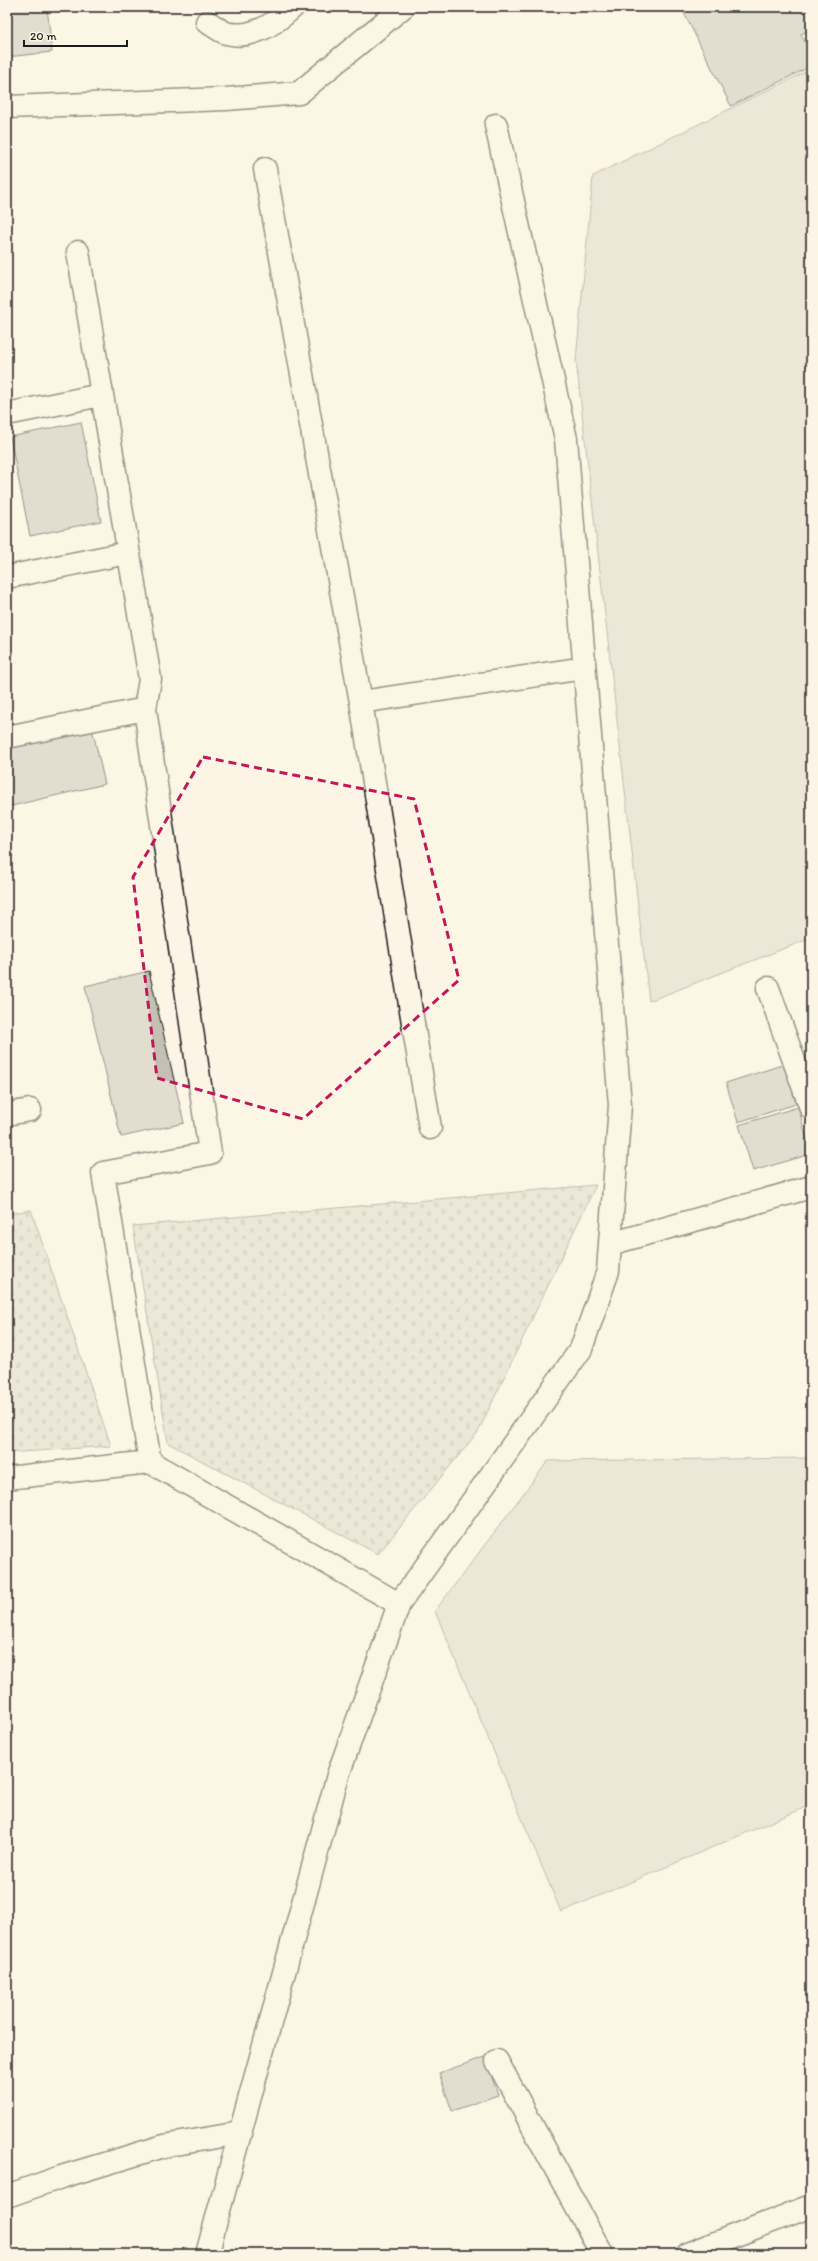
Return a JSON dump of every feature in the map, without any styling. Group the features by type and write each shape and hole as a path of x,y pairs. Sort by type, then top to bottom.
{"street":[{"path":"207,22 226,32 249,34 267,27 293,7"},
{"path":"7,107 226,99 299,93 403,7"},
{"path":"207,2254 338,1775 399,1604 581,1349 608,1271 620,1105 566,439 496,125"},
{"path":"265,169 361,702 430,1128"},
{"path":"78,252 127,553 150,679 145,709 210,1153 103,1173 150,1462"},
{"path":"7,414 101,395"},
{"path":"7,577 127,553"},
{"path":"361,702 584,668"},
{"path":"7,737 145,709"},
{"path":"768,988 811,1108"},
{"path":"7,1114 30,1110"},
{"path":"610,1244 811,1187"},
{"path":"7,1478 150,1462 399,1604"},
{"path":"497,2061 602,2254"},
{"path":"7,2196 61,2177 164,2146 240,2133"},
{"path":"687,2254 721,2248 811,2206"}],"highlighted area":[{"path":"203,757 414,799 459,980 303,1119 157,1078 133,877"}],"green space":[{"path":"811,69 811,938 649,1001 576,360 593,176"},
{"path":"596,1185 478,1432 378,1554 168,1443 133,1226"},
{"path":"31,1210 111,1446 7,1453 7,1214"},
{"path":"811,1458 811,1805 561,1912 435,1611 548,1461"}],"building":[{"path":"7,7 47,7 52,52 7,57"},
{"path":"681,7 811,7 811,29 801,34 811,54 811,66 731,106"},
{"path":"81,422 101,521 30,536 10,437"},
{"path":"92,728 105,784 7,807 7,748"},
{"path":"149,971 184,1123 121,1137 85,986"},
{"path":"785,1064 796,1104 738,1122 726,1083"},
{"path":"798,1107 811,1154 753,1171 739,1125"},
{"path":"485,2057 498,2095 452,2111 439,2073"}]}
